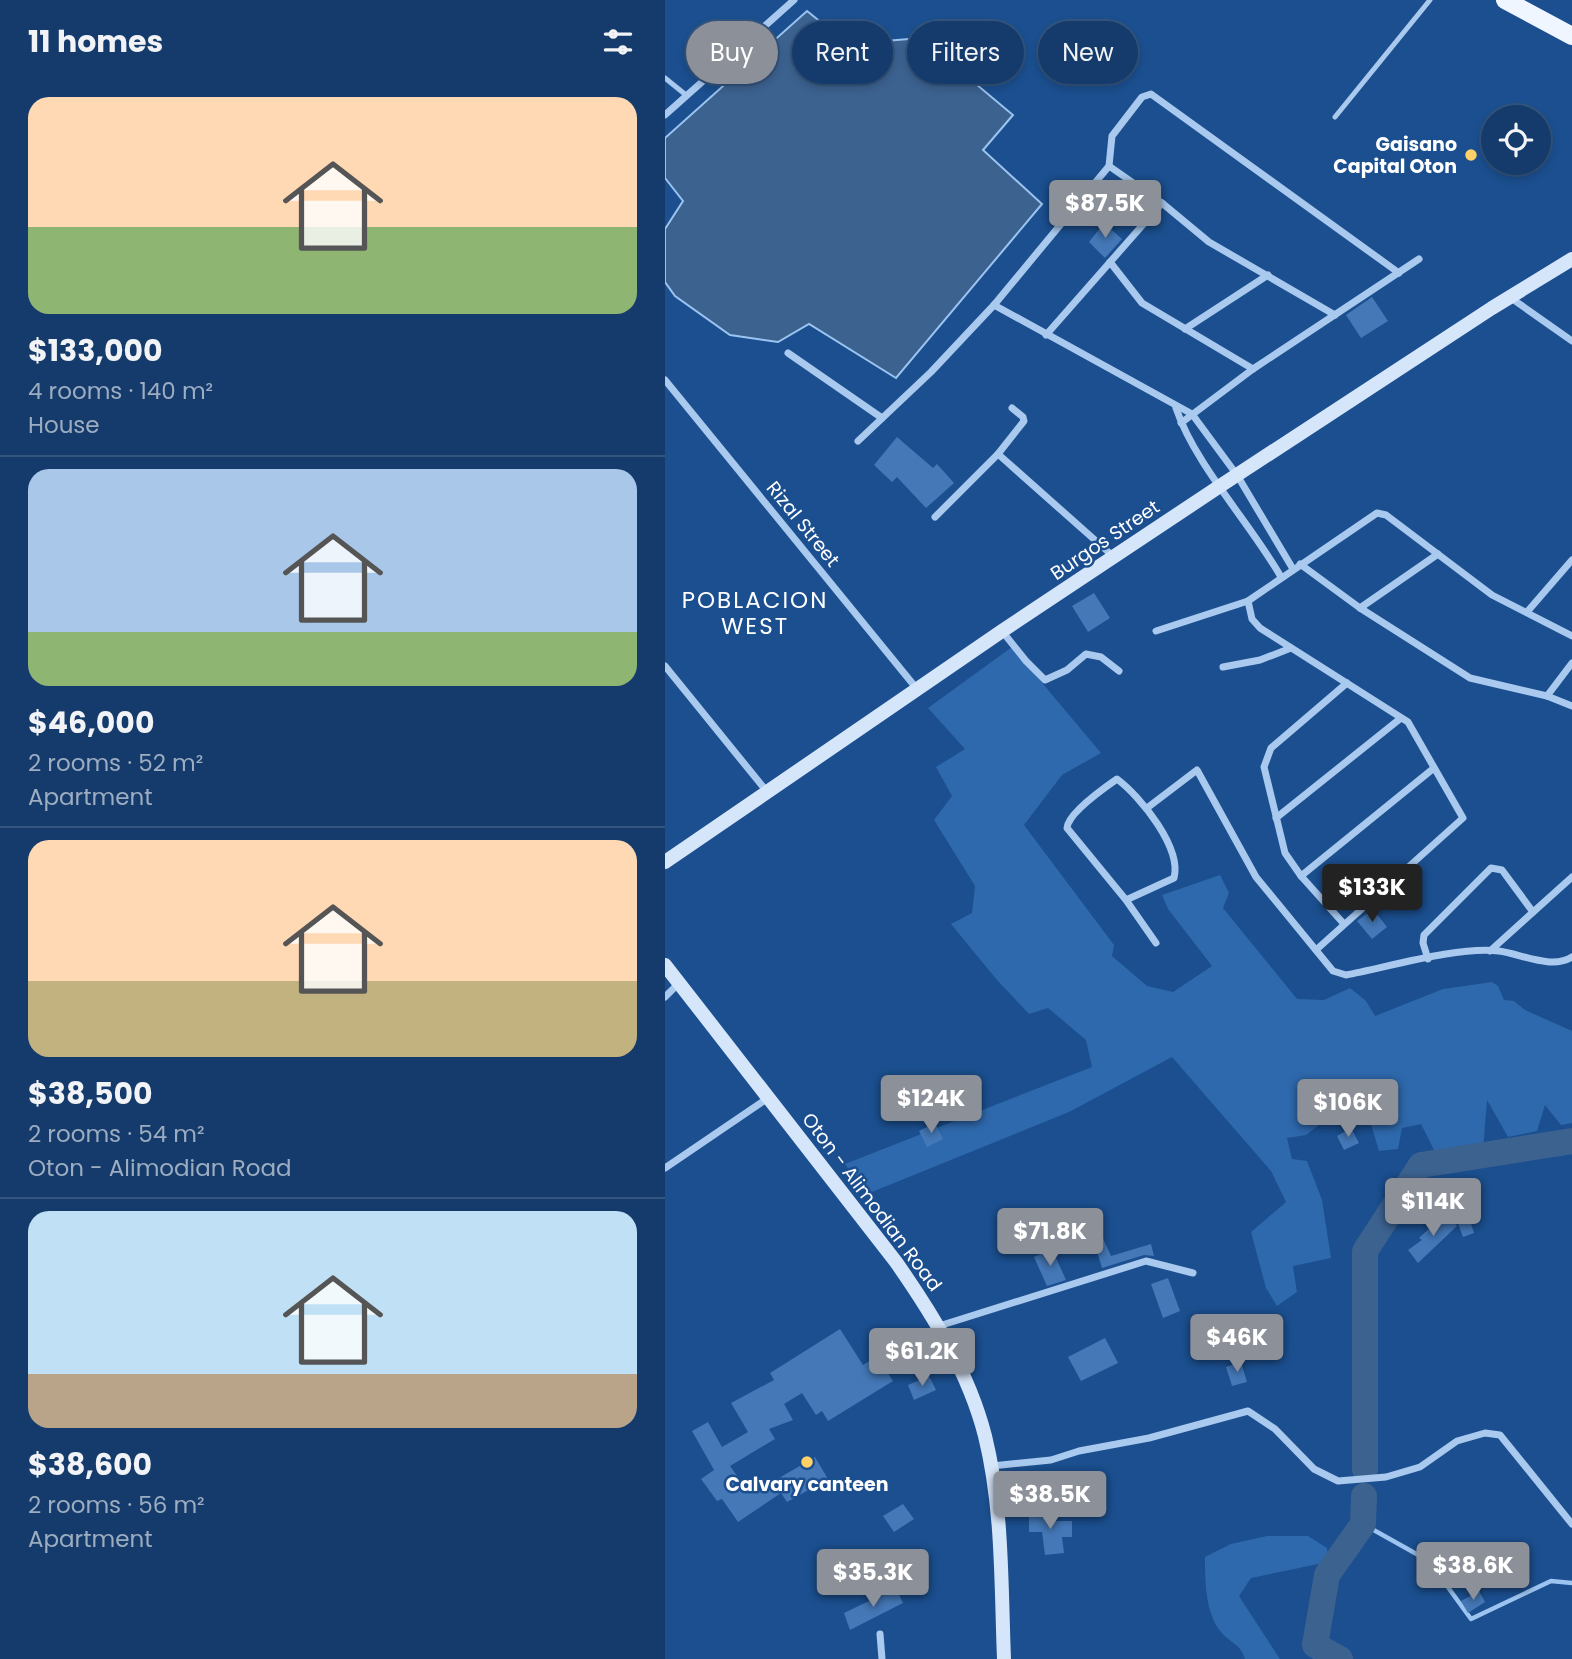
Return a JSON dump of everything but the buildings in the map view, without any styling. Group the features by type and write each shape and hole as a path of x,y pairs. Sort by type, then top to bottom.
{"main road":[{"path":"1506,0 1527,5 1572,36"}],"street":[{"path":"665,115 794,0"},
{"path":"858,441 931,372 994,305 1109,166 1112,136 1142,97 1151,94 1399,273"},
{"path":"1109,166 1162,203 1209,242 1335,315"},
{"path":"1046,335 1162,203"},
{"path":"1181,423 1252,369 1419,258"},
{"name":"Burgos Street","path":"665,862 1002,631 1220,486 1492,308 1572,259"},
{"path":"1110,262 1142,303 1252,369"},
{"path":"1185,329 1268,275"},
{"path":"1511,298 1572,341"},
{"path":"994,305 1176,408 1192,414 1237,475 1297,567 1470,678 1547,696 1572,706"},
{"path":"788,354 881,418"},
{"name":"Rizal Street","path":"665,380 917,689"},
{"path":"935,517 998,454 1024,421 1012,408"},
{"path":"1176,408 1181,423 1281,578"},
{"path":"998,454 1114,558"},
{"path":"1156,631 1248,601 1377,513 1386,515 1492,595 1572,636"},
{"path":"1360,608 1438,554"},
{"path":"1527,612 1572,560"},
{"path":"1248,601 1252,619 1260,628 1408,722 1463,818 1316,950"},
{"path":"1002,631 1045,680 1067,670 1087,654 1101,657 1119,671"},
{"path":"1223,667 1260,660 1291,648"},
{"path":"1547,696 1572,663"},
{"path":"665,666 768,793"},
{"path":"1344,924 1300,876 1285,853 1264,767 1271,748 1347,683"},
{"path":"1276,818 1401,718"},
{"path":"1300,876 1434,768"},
{"path":"1147,808 1197,770 1256,877 1333,971 1346,975 1473,951 1490,951 1561,963 1572,957"},
{"path":"1126,900 1174,878 1177,866 1173,852 1147,808 1117,779 1087,802 1067,824 1156,943"},
{"path":"1428,959 1423,943 1424,934 1491,868 1502,870 1533,912"},
{"path":"1490,951 1572,877"},
{"name":"Oton - Alimodian Road","path":"665,965 896,1262 947,1343 970,1391 991,1466 1000,1554 1004,1659"},
{"path":"665,997 679,983"},
{"path":"665,1168 769,1098"},
{"path":"938,1327 1146,1261 1193,1273"},
{"path":"991,1466 1051,1460 1079,1451 1149,1438 1248,1411 1275,1429 1314,1469 1338,1481 1386,1477 1420,1467 1457,1441 1485,1433 1500,1435 1572,1524"},
{"path":"880,1634 882,1659"}],"lane":[{"path":"1335,117 1430,0"},
{"path":"665,78 686,95"},
{"path":"896,1360 947,1343"}],"shaded area":[{"path":"807,11 819,21 796,21"},
{"path":"792,24 792,84 893,84 893,40 907,39 907,84 976,84 1013,115 983,150 1042,204 896,378 809,324 778,342 730,335 675,296 665,282 665,229 683,201 665,178 665,138 725,84 778,84 778,37"},
{"path":"1012,647 1101,753 1062,775 1024,825 1114,945 1112,956 1147,986 1173,992 1212,966 1168,909 1162,895 1220,875 1229,893 1223,908 1297,999 1324,1000 1350,988 1366,1001 1375,1016 1443,989 1492,982 1498,986 1504,1000 1514,1001 1525,1010 1572,1031 1572,1123 1561,1125 1545,1105 1537,1131 1508,1137 1487,1100 1482,1163 1443,1168 1421,1124 1402,1128 1398,1149 1379,1151 1370,1121 1338,1110 1306,1135 1287,1138 1292,1159 1307,1161 1322,1200 1331,1258 1293,1266 1297,1292 1277,1306 1266,1288 1251,1232 1286,1202 1271,1171 1172,1057 1069,1112 867,1194 845,1164 1092,1067 1086,1040 1048,1008 1029,1014 951,924 972,913 975,886 934,820 952,796 936,767 965,749 928,708"},
{"path":"1267,1536 1308,1536 1327,1548 1328,1562 1251,1578 1239,1596 1280,1659 1245,1659 1238,1647 1224,1636 1212,1616 1207,1596 1205,1557 1231,1544"}],"waterway":[{"path":"1365,1469 1365,1251 1421,1165 1572,1141"},
{"path":"1340,1659 1315,1645 1327,1575 1363,1524 1364,1496"},
{"path":"1363,1524 1429,1561 1471,1619 1551,1581 1572,1583"}],"place":[{"name":"Gaisano Capital Oton","path":"1471,155"},
{"name":"Calvary canteen","path":"807,1462"}],"district":[{"name":"POBLACION WEST","path":"755,613"}]}
